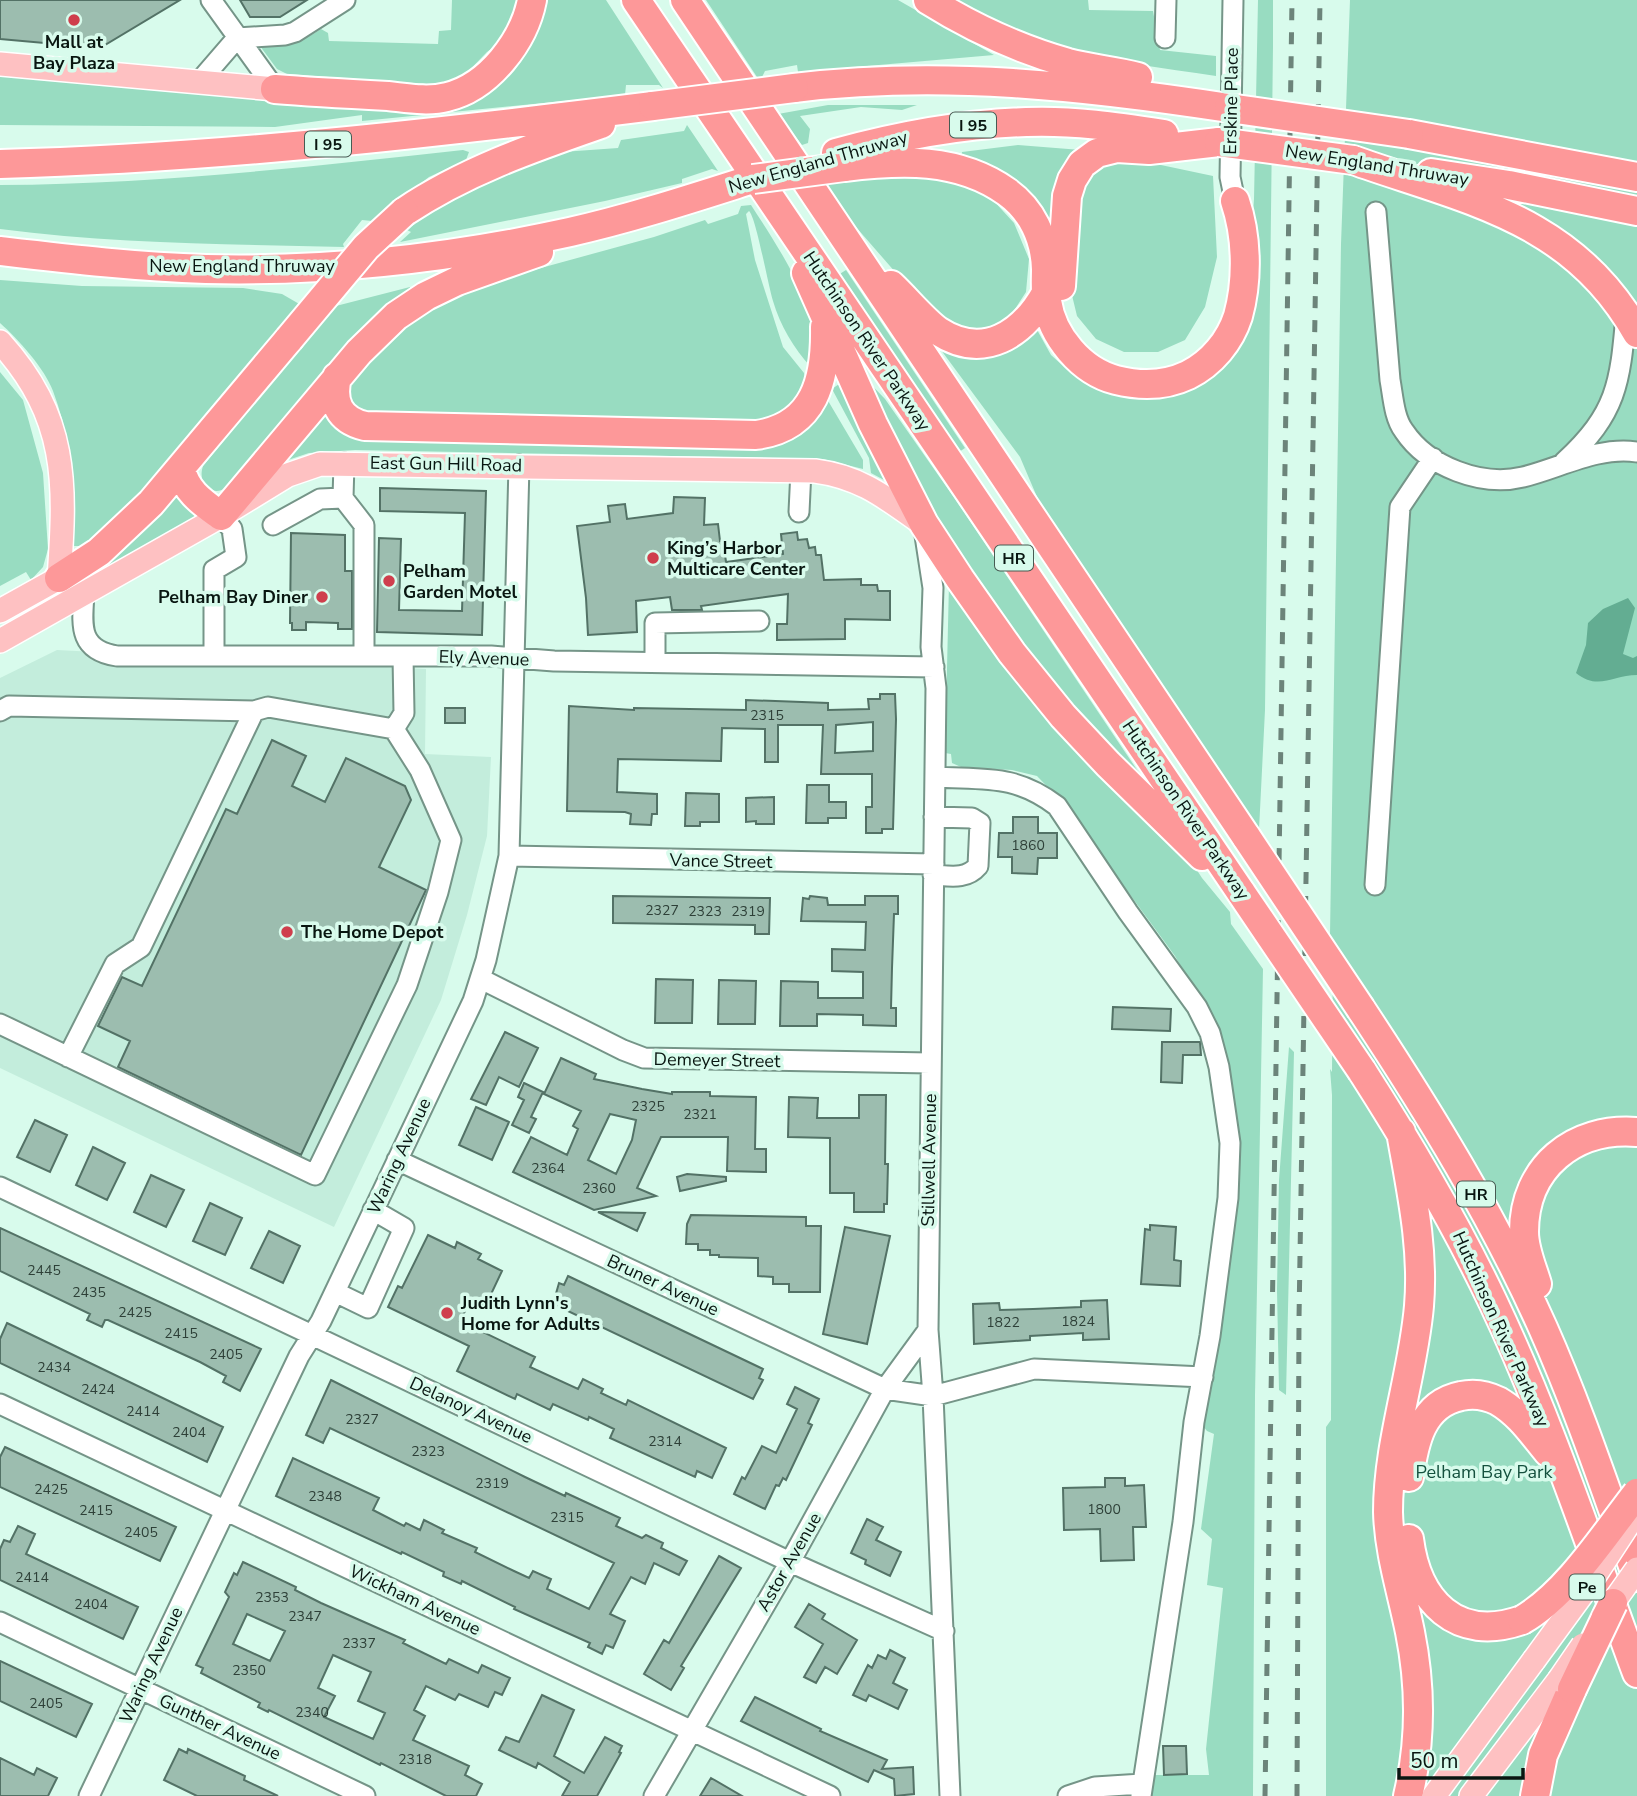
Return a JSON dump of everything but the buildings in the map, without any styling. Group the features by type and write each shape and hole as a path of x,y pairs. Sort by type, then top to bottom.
{"highway":[{"path":"275,89 429,99 456,94 482,79 498,65 525,23 532,0"},
{"name":"Hutchinson River Parkway","path":"636,0 1401,1132 1439,1196 1489,1293 1524,1371 1637,1673"},
{"name":"Hutchinson River Parkway","path":"685,0 1247,838 1436,1125 1485,1211 1535,1311 1568,1391 1637,1579"},
{"path":"929,0 968,23 1034,52 1145,87"},
{"name":"I 95","path":"0,164 262,151 431,134 794,88 881,81 962,80 1145,87"},
{"name":"New England Thruway","path":"1145,87 1229,108 1409,134 1637,177"},
{"path":"60,578 112,541 151,503 366,247 404,212 438,190 482,168 653,106"},
{"name":"New England Thruway","path":"0,251 147,266 254,269 330,267 446,254 571,231 639,214 753,179 840,160 907,136 965,126 1027,122 1110,138 1117,148 1149,150 1219,142 1353,160 1408,175 1509,185 1637,211"},
{"path":"1110,138 1097,153 1082,164 1069,188 1061,279 1063,303 1070,324 1082,341 1106,359 1133,367 1167,363 1191,351 1205,337 1222,306 1230,225 1236,201"},
{"path":"840,160 934,164 995,184 1021,204 1037,229 1045,260 1050,315 1073,354 1111,379 1142,384 1166,382 1192,373 1224,344 1234,326 1240,306 1244,256 1242,222 1236,201"},
{"path":"1408,175 1534,228 1582,263 1607,289 1632,323"},
{"path":"181,469 191,493 221,516 337,377 383,328 426,296 472,274 514,262 639,214"},
{"path":"786,222 825,321 924,524 1012,653 1063,716 1108,764 1242,894"},
{"path":"857,255 937,330 966,342 991,341 1013,332 1030,319 1046,293"},
{"path":"337,377 334,396 339,411 350,421 365,426 756,435 772,432 792,422 814,396 824,367 825,321"},
{"path":"1401,1132 1418,1227 1420,1276 1417,1321 1389,1495 1390,1538 1414,1651 1418,1697 1415,1757 1408,1796"},
{"path":"1568,1391 1525,1245 1525,1220 1530,1193 1552,1160 1574,1143 1600,1134 1637,1132"},
{"path":"1560,1466 1510,1410 1494,1399 1479,1395 1451,1398 1433,1409 1421,1425 1414,1446 1409,1482 1408,1530 1414,1569 1424,1590 1446,1613 1466,1622 1495,1626 1522,1620 1542,1607 1563,1586 1637,1493"},
{"path":"1535,1796 1543,1755 1565,1684 1613,1604 1637,1579"}],"main road":[{"path":"0,64 275,89"},
{"path":"0,342 31,380 43,404 57,445 62,494 60,578 0,611"},
{"name":"East Gun Hill Road","path":"0,641 298,470 320,464 801,470 855,480 877,491 924,524"},
{"name":"Pe","path":"1434,1796 1606,1560 1637,1511"},
{"name":"Pe","path":"1613,1604 1637,1569"},
{"path":"1471,1796 1565,1684"}],"street":[{"path":"211,0 275,89"},
{"path":"199,82 237,38 295,32 345,0"},
{"path":"1165,38 1166,0"},
{"name":"Erskine Place","path":"1233,0 1230,177 1236,201"},
{"path":"1376,212 1390,380 1403,430 1416,445 1445,467 1485,478 1521,478 1563,463 1606,453 1637,452"},
{"path":"1563,463 1592,434 1613,399 1632,323"},
{"path":"1375,886 1400,508 1433,458"},
{"path":"344,463 343,498 364,525 364,656"},
{"name":"Waring Avenue","path":"89,1796 299,1356 335,1292 481,979 509,856 519,465"},
{"path":"799,512 801,470"},
{"path":"273,525 320,499 343,498"},
{"path":"214,654 214,570 236,557 232,529 221,516"},
{"name":"Stillwell Avenue","path":"924,524 933,588 935,777 928,1330 950,1796"},
{"name":"Ely Avenue","path":"84,594 83,632 93,646 104,653 117,656 403,656 934,667"},
{"path":"655,663 655,623 759,621"},
{"path":"394,729 404,713 403,656"},
{"path":"0,711 9,706 254,711 268,708 394,729 420,770 451,840 438,892 407,985 315,1175 0,1024"},
{"path":"68,1057 114,964 141,947 254,711"},
{"path":"935,777 1010,781 1045,797 1057,806 1128,912 1197,1007 1210,1033 1219,1067 1230,1143 1228,1198 1210,1336 1194,1422 1183,1522 1142,1790 1095,1787 1068,1796"},
{"name":"Vance Street","path":"509,856 933,870 957,876 974,870 978,866 980,823 972,818 934,817"},
{"name":"Demeyer Street","path":"481,979 644,1058 930,1063"},
{"name":"Bruner Avenue","path":"397,1160 885,1390 933,1396"},
{"name":"Delanoy Avenue","path":"0,1187 790,1562 944,1631"},
{"path":"335,1292 368,1308 404,1228 373,1210"},
{"name":"Astor Avenue","path":"654,1796 790,1562 885,1390 928,1330"},
{"path":"933,1396 1034,1369 1203,1377"},
{"name":"Wickham Avenue","path":"0,1404 830,1796"},
{"name":"Gunther Avenue","path":"0,1622 365,1796"}],"shaded area":[{"path":"1628,598 1635,608 1623,654 1633,658 1637,656 1637,675 1599,682 1584,678 1576,673 1586,645 1588,623 1603,609"},
{"path":"57,650 426,669 425,754 491,757 487,836 441,1000 334,1227 0,1068 0,678"}],"green space":[{"path":"452,0 525,0 504,39 461,79 442,85 287,74 277,69 260,46 265,41 300,40 321,29 328,33 329,41 438,44 439,31 451,30"},
{"path":"540,0 606,0 663,88 659,85 626,85 625,95 362,121 362,115 275,127 0,125 0,71 455,110 506,78 536,27"},
{"path":"706,0 898,0 994,55 798,72 797,65 765,71 762,77 757,77"},
{"path":"950,0 1088,0 1089,10 1153,11 1160,50 1216,56 1216,76 1117,61 1044,44"},
{"path":"1258,0 1273,0 1265,710 1259,830 1046,518 1020,457 941,350 966,355 1036,328 1051,355 1072,374 1109,394 1141,399 1183,391 1246,320 1254,199"},
{"name":"Pelham Bay Park","path":"1350,0 1637,0 1637,1796 1326,1796 1326,1427 1331,1420 1330,1069 1332,1072 1333,940 1330,935 1341,244"},
{"path":"828,105 917,105 902,110 861,107 800,116 810,129 808,143 802,145 778,114"},
{"path":"687,125 718,171 712,169 682,179 682,183 605,201 400,242 411,232 405,229 425,213 466,189 562,152 618,148 621,140 684,131"},
{"path":"1018,145 1081,150 1053,254 961,160 962,152"},
{"path":"463,150 469,152 466,160 429,177 372,221 362,220 343,244 344,247 129,240 0,229 0,185 174,178"},
{"path":"1111,160 1142,161 1213,176 1217,257 1205,307 1185,340 1158,352 1124,352 1096,339 1077,316 1070,287 1078,193 1091,170"},
{"path":"926,174 962,184 992,199 1014,223 1029,259 1026,292 1006,323 983,331 954,328 930,312 842,211 821,180"},
{"path":"751,205 782,254 801,291 813,329 815,346 811,367 779,319 749,211 746,214 755,260 783,347 804,373 806,383 794,403 765,421 356,412 345,391 358,371 415,315 464,289 654,237 705,220 708,224 738,214 741,206"},
{"path":"846,270 965,448 956,454 835,277"},
{"path":"0,280 82,286 243,288 282,294 301,305 161,475 82,551 81,546 71,546 71,468 59,410 44,373 0,323"},
{"path":"410,287 410,290 374,323 228,487 216,491 207,487 202,478 203,466 332,307"},
{"path":"0,372 23,400 43,473 48,549 43,567 31,580 26,572 0,586"},
{"path":"859,372 885,399 955,499 1164,810 1127,777 962,567"},
{"path":"839,384 888,475 884,480 871,473 869,458 832,389"},
{"path":"827,399 863,460 863,469 823,459 355,450 309,453 285,461 325,415 332,424 354,436 778,440 807,429"},
{"path":"177,497 182,498 198,516 104,570 102,566"},
{"path":"949,583 1180,844 1202,878 1230,912 1231,924 1263,969 1255,1395 1253,1796 1150,1796 1152,1775 1209,1775 1206,1749 1223,1588 1207,1585 1212,1539 1201,1529 1214,1434 1203,1426 1233,1226 1215,1027 1175,956 1062,802 1037,776 1012,770 961,767 952,763 951,754 945,753"},
{"path":"1289,1047 1294,1052 1286,1395 1279,1390 1277,1290 1279,1180"}],"railway":[{"path":"1265,1796 1292,0"},
{"path":"1297,1796 1299,1319 1320,0"}],"place":[{"name":"Mall at Bay Plaza","path":"74,20"},
{"name":"King’s Harbor Multicare Center","path":"653,558"},
{"name":"Pelham Garden Motel","path":"389,581"},
{"name":"Pelham Bay Diner","path":"322,597"},
{"name":"The Home Depot","path":"287,932"},
{"name":"Judith Lynn's Home for Adults","path":"447,1313"}]}
